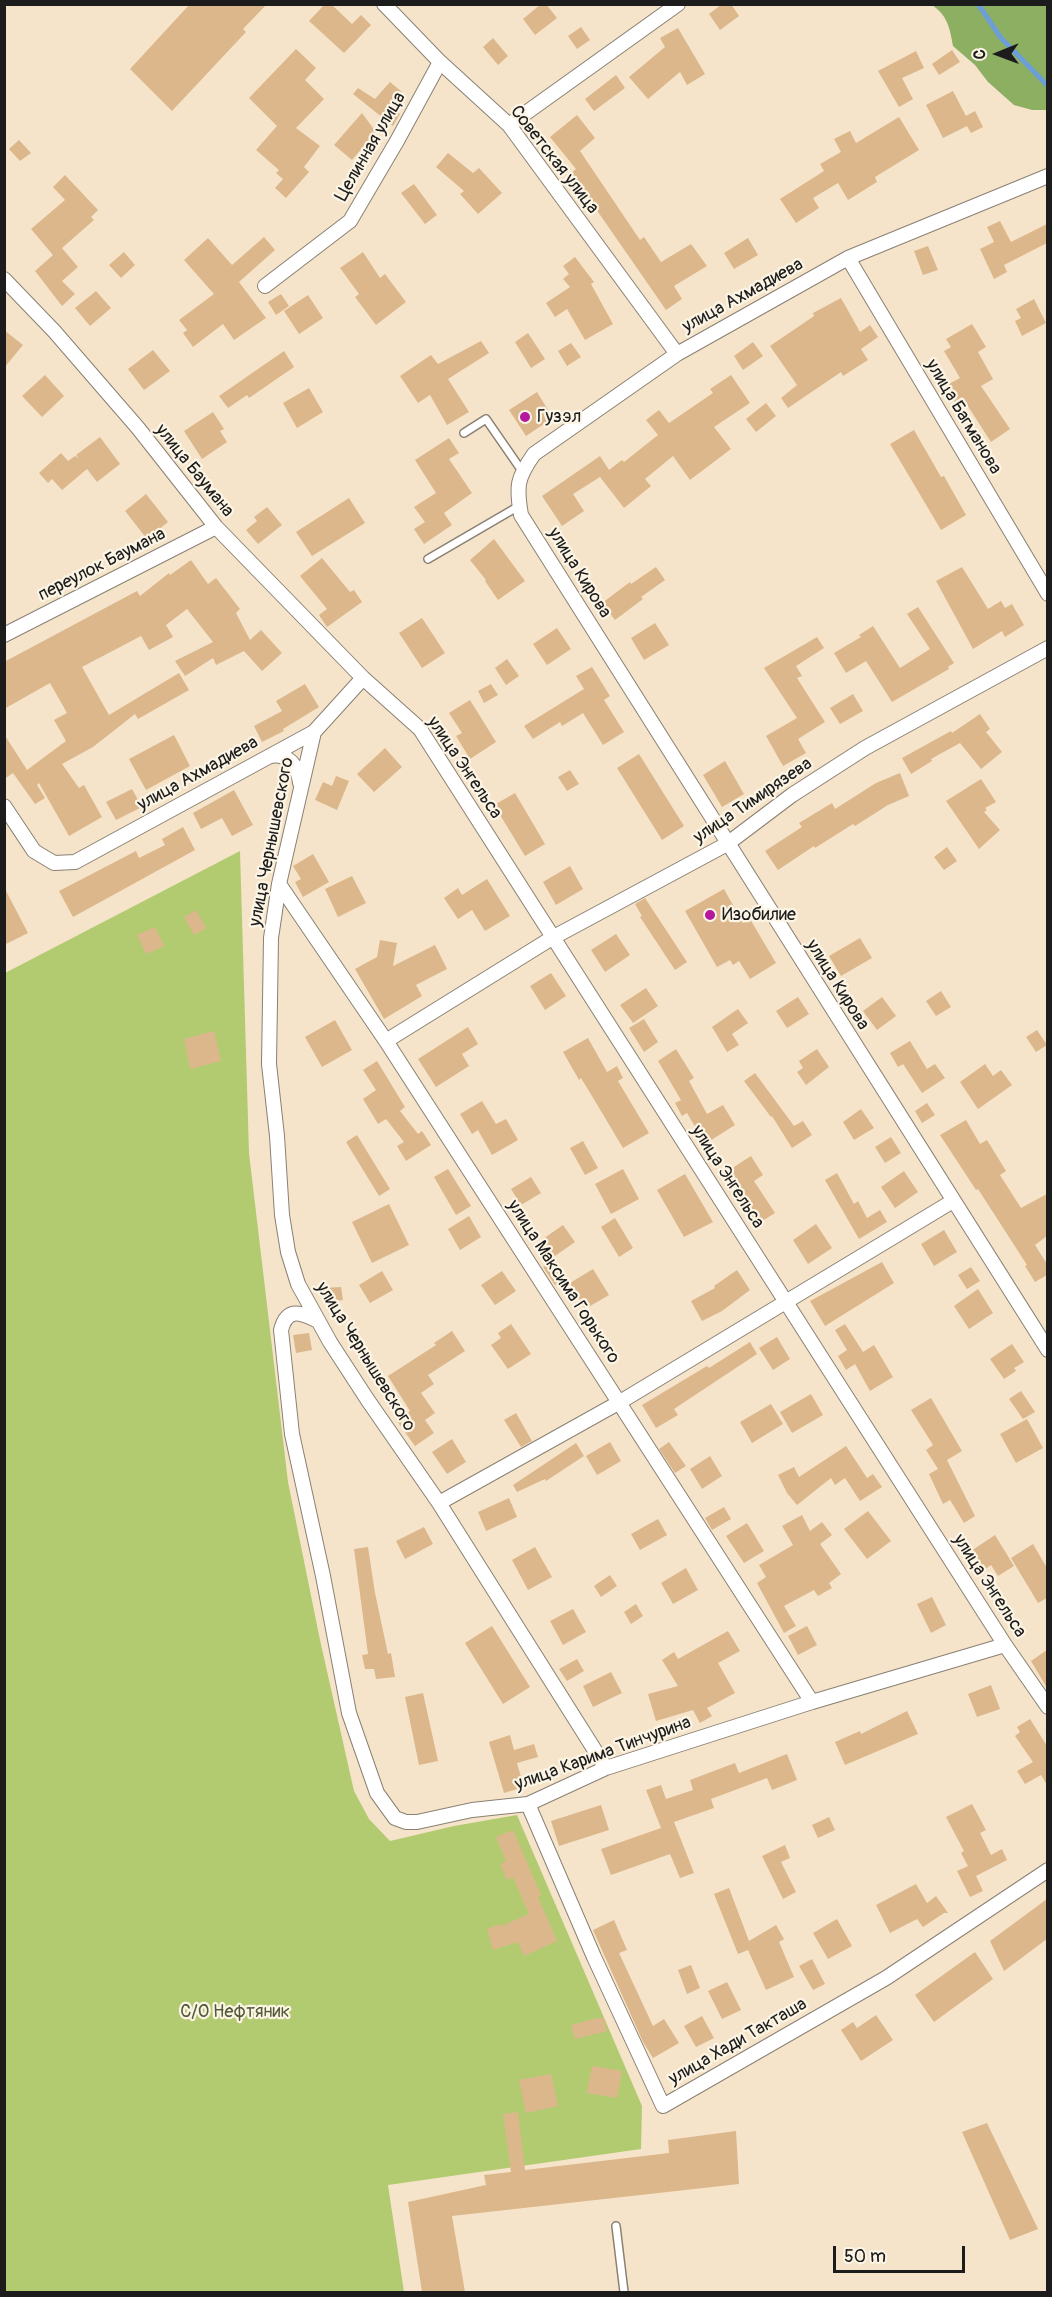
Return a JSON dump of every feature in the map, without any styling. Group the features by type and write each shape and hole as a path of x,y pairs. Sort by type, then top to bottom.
{"street":[{"path":"509,125 678,4"},
{"name":"Советская улица","path":"392,7 440,62 509,125 677,354"},
{"name":"Целинная улица","path":"265,286 350,220 440,62"},
{"name":"улица Ахмадиева","path":"522,471 534,454 677,354 848,258 1047,176"},
{"name":"улица Багманова","path":"848,258 1047,594"},
{"name":"улица Баумана","path":"4,279 54,331 138,428 216,527 363,678"},
{"path":"520,511 517,493 522,471"},
{"name":"улица Кирова","path":"520,511 727,844 1047,1350"},
{"name":"переулок Баумана","path":"4,635 216,527"},
{"name":"улица Тимирязева","path":"386,1041 552,938 727,844 792,795 865,748 1047,648"},
{"name":"улица Ахмадиева","path":"4,806 34,851 54,863 75,862 314,732 363,678"},
{"name":"улица Энгельса","path":"363,678 420,729 1005,1645 1047,1707"},
{"name":"улица Чернышевского","path":"314,732 279,884 271,938 269,1064 282,1215 288,1252 298,1284 318,1321 367,1399 439,1503 606,1768"},
{"path":"269,756 283,756 291,760 296,768 300,788"},
{"name":"улица Максима Горького","path":"279,884 386,1041 812,1702"},
{"path":"439,1503 620,1402 952,1201"},
{"name":"улица Карима Тинчурина","path":"318,1321 296,1313 289,1315 283,1321 281,1330 292,1434 323,1575 349,1713 376,1793 394,1818 406,1822 417,1822 472,1810 528,1804 606,1768 812,1702 1005,1645"},
{"name":"улица Хади Такташа","path":"528,1804 594,1957 663,2106 886,1977 1047,1869"}],"lane":[{"path":"464,433 486,419 522,471"},
{"path":"428,559 520,511"},
{"path":"616,2226 624,2292"}],"green space":[{"path":"932,5 1047,5 1047,110 1032,110 1014,105 988,82 975,65 953,46 947,22"},
{"name":"С/О Нефтяник","path":"240,851 249,1153 288,1482 354,1791 369,1819 390,1841 454,1826 517,1815 642,2106 641,2149 388,2185 404,2292 5,2292 5,973"}],"building":[{"path":"190,4 267,4 243,29 246,32 172,111 130,69"},
{"path":"325,4 331,4 352,24 361,15 371,25 344,53 309,21"},
{"path":"541,4 546,4 557,18 535,35 523,19"},
{"path":"722,4 731,4 739,16 720,30 709,14"},
{"path":"581,27 590,40 577,49 568,36"},
{"path":"678,28 705,74 687,85 680,72 648,99 629,77 665,47 660,38"},
{"path":"493,38 508,56 498,65 483,47"},
{"path":"296,49 316,68 305,80 324,99 296,128 320,146 304,167 309,172 286,198 275,188 283,179 276,173 279,170 256,150 277,126 249,98"},
{"path":"952,50 960,62 939,75 932,64"},
{"path":"916,51 924,68 902,78 913,99 899,107 878,71"},
{"path":"616,75 625,88 594,111 585,99"},
{"path":"390,82 402,92 388,107 400,114 393,126 353,94 358,88 375,99"},
{"path":"953,91 966,116 975,111 983,127 971,133 967,126 943,138 926,105"},
{"path":"362,113 376,132 352,160 334,145"},
{"path":"577,115 595,138 580,151 640,240 644,237 661,262 691,244 707,266 674,286 682,299 666,310 571,173 576,169 550,137"},
{"path":"899,117 919,150 875,177 877,182 848,200 838,183 813,198 819,208 796,223 780,199 824,171 820,164 841,152 834,139 850,131 856,143"},
{"path":"19,140 31,153 20,161 9,149"},
{"path":"448,153 473,173 479,168 502,193 478,214 460,194 464,191 436,167"},
{"path":"65,175 98,210 91,217 94,220 62,248 78,267 62,281 75,294 62,306 35,271 53,255 31,229 65,200 53,187"},
{"path":"414,184 437,215 425,224 401,193"},
{"path":"1000,221 1011,242 1047,224 1047,243 1004,265 1007,272 994,279 980,249 994,242 987,227"},
{"path":"264,237 275,250 239,282 266,318 234,340 223,324 193,347 183,333 187,330 179,320 214,294 184,260 208,238 232,265"},
{"path":"748,238 758,255 734,269 724,253"},
{"path":"928,246 938,270 923,275 914,251"},
{"path":"124,252 135,265 121,278 109,265"},
{"path":"363,252 380,278 385,274 406,302 376,325 355,297 359,294 340,268"},
{"path":"575,257 594,282 591,284 613,324 585,340 567,309 555,317 546,303 570,287 563,279 569,274 563,266"},
{"path":"96,291 111,308 90,326 75,308"},
{"path":"281,294 289,306 276,315 268,302"},
{"path":"308,295 323,318 299,334 284,311"},
{"path":"841,298 860,332 870,325 878,337 861,349 868,360 843,376 841,372 788,408 781,398 797,385 770,346 814,316 813,313"},
{"path":"1034,299 1046,323 1022,336 1015,321 1021,318 1016,309"},
{"path":"972,324 986,347 978,352 993,379 981,386 1010,429 991,442 962,397 954,402 945,386 960,378 944,351 951,347 946,339"},
{"path":"4,330 23,345 4,368"},
{"path":"528,333 545,359 531,368 515,342"},
{"path":"481,341 489,353 448,379 469,412 447,425 430,395 418,403 400,376 431,355 438,364"},
{"path":"753,342 763,356 743,370 734,356"},
{"path":"571,343 581,357 567,366 558,351"},
{"path":"153,350 170,371 144,390 128,369"},
{"path":"284,351 294,367 249,398 247,395 228,408 219,396"},
{"path":"45,375 64,396 42,417 22,396"},
{"path":"731,375 750,403 714,427 731,449 690,480 673,456 645,479 651,486 624,508 600,477 573,494 584,511 562,526 542,496 600,456 609,470 622,460 624,462 658,435 646,420 659,410 669,423 713,393 710,389"},
{"path":"309,388 323,412 297,428 283,403"},
{"path":"537,392 553,418 526,436 509,410"},
{"path":"766,403 776,416 756,432 746,419"},
{"path":"213,412 224,429 220,431 227,442 202,459 184,431"},
{"path":"914,430 966,515 941,530 890,444"},
{"path":"100,437 120,464 97,482 87,469 62,490 52,479 48,483 39,473 61,453 68,461 75,456 79,458 76,455"},
{"path":"449,438 459,453 449,459 472,493 444,513 452,525 424,544 414,529 425,522 414,507 436,493 415,460"},
{"path":"146,494 168,522 147,539 125,511"},
{"path":"349,498 365,523 312,556 296,532"},
{"path":"267,507 282,525 258,544 246,530 257,521 254,517"},
{"path":"494,539 525,581 498,600 470,560"},
{"path":"322,558 350,592 354,590 362,602 327,627 319,615 327,609 300,576"},
{"path":"191,560 208,584 216,578 240,609 236,613 250,640 261,630 282,653 262,671 244,651 216,665 213,658 185,676 175,661 213,642 187,609 166,625 173,637 149,650 141,636 82,667 109,715 179,673 189,690 138,719 135,714 93,747 62,764 79,788 84,785 102,817 69,836 39,783 37,785 45,798 35,804 13,773 4,779 4,734 27,770 66,741 54,720 67,713 50,683 4,709 4,662 137,591 140,596 169,573 170,575"},
{"path":"656,567 665,580 615,620 602,603 630,582 631,584"},
{"path":"962,567 988,609 1001,601 1005,608 1012,604 1024,625 1005,637 1002,631 973,649 936,581"},
{"path":"918,607 954,663 948,667 949,669 892,702 866,661 846,673 834,653 861,637 859,635 873,626 900,668 930,649 907,614"},
{"path":"422,618 445,653 422,668 399,633"},
{"path":"655,623 669,645 644,660 631,638"},
{"path":"557,628 571,649 547,665 533,644"},
{"path":"817,637 824,648 796,666 802,676 797,678 825,722 798,739 806,753 783,766 766,736 797,718 764,668"},
{"path":"507,659 519,676 506,685 495,668"},
{"path":"592,667 610,696 604,700 624,732 603,745 583,713 562,726 560,722 533,739 524,726 584,689 576,676"},
{"path":"305,684 319,707 283,729 284,731 262,742 254,726 282,711 276,701"},
{"path":"491,684 498,695 484,703 478,691"},
{"path":"853,694 863,711 840,724 830,708"},
{"path":"470,700 496,742 470,759 456,736 462,733 449,713"},
{"path":"980,714 990,729 986,732 1002,752 981,769 960,743 931,759 932,761 911,774 902,758 951,731 952,733"},
{"path":"174,735 190,766 146,790 129,759"},
{"path":"385,748 402,767 374,792 357,774"},
{"path":"639,754 684,826 662,840 617,768"},
{"path":"725,761 744,794 722,807 703,775"},
{"path":"570,770 579,784 567,791 558,777"},
{"path":"900,773 909,796 888,805 855,826 853,824 815,848 814,846 778,870 765,851 802,827 799,823 832,803 835,809 876,783"},
{"path":"336,776 349,781 337,810 315,800 323,782 332,786"},
{"path":"981,779 996,802 985,808 987,810 984,812 1000,830 979,849 946,801"},
{"path":"132,789 142,807 116,820 106,802"},
{"path":"234,790 253,825 232,836 222,818 201,829 193,813"},
{"path":"515,793 545,844 525,856 494,805"},
{"path":"183,827 195,850 73,917 59,891 136,851 139,858 165,845 162,839"},
{"path":"947,847 957,861 944,870 934,857"},
{"path":"313,854 329,882 303,897 295,882 301,879 293,866"},
{"path":"570,866 583,889 556,905 543,882"},
{"path":"352,876 366,903 338,917 325,889"},
{"path":"487,879 510,916 485,931 472,910 458,919 444,898 458,888 462,895"},
{"path":"4,887 28,933 4,945"},
{"path":"724,889 743,923 750,919 776,963 750,979 739,961 733,965 730,960 717,967 685,911"},
{"path":"645,898 687,962 675,970 640,917 642,916 635,904"},
{"path":"196,910 206,928 194,935 184,917"},
{"path":"155,927 164,946 146,954 137,935"},
{"path":"616,934 630,955 605,972 591,950"},
{"path":"860,938 872,958 841,976 829,956"},
{"path":"380,940 397,943 393,966 435,945 447,969 416,985 422,996 384,1019 355,969 377,957"},
{"path":"551,973 566,996 545,1010 530,986"},
{"path":"646,988 658,1006 633,1023 620,1005"},
{"path":"941,991 951,1007 936,1016 926,1001"},
{"path":"798,997 809,1014 787,1028 776,1011"},
{"path":"882,997 896,1016 877,1030 863,1011"},
{"path":"738,1009 748,1023 732,1034 739,1045 727,1052 712,1027"},
{"path":"644,1019 658,1042 644,1052 629,1028"},
{"path":"335,1020 352,1050 322,1067 305,1037"},
{"path":"468,1027 478,1044 462,1054 469,1066 436,1087 418,1059"},
{"path":"1037,1030 1047,1045 1036,1052 1026,1037"},
{"path":"214,1031 221,1061 190,1069 184,1039"},
{"path":"588,1038 607,1072 617,1066 623,1078 618,1081 649,1133 623,1148 563,1052"},
{"path":"910,1041 927,1069 935,1064 945,1078 922,1093 903,1064 898,1067 890,1053"},
{"path":"676,1049 694,1078 689,1081 707,1114 723,1105 735,1125 705,1144 687,1113 682,1116 675,1103 681,1100 658,1061"},
{"path":"817,1049 829,1067 806,1085 797,1072 803,1068 799,1061"},
{"path":"377,1061 405,1107 400,1111 418,1134 422,1131 431,1145 406,1161 397,1146 404,1142 386,1119 378,1124 363,1099 376,1090 363,1070"},
{"path":"985,1064 993,1076 1001,1070 1012,1085 978,1109 960,1082"},
{"path":"755,1073 794,1126 803,1121 812,1135 792,1148 772,1116 744,1081"},
{"path":"482,1101 496,1124 506,1119 518,1140 492,1155 478,1130 472,1134 460,1114"},
{"path":"927,1103 935,1115 922,1123 915,1111"},
{"path":"861,1109 874,1128 854,1140 843,1122"},
{"path":"966,1120 980,1144 987,1140 1006,1171 1000,1175 1021,1208 1047,1194 1047,1236 1035,1245 1047,1264 1047,1275 1035,1282 1025,1266 1027,1265 978,1189 976,1190 940,1135"},
{"path":"357,1135 390,1189 379,1196 346,1142"},
{"path":"891,1137 901,1153 885,1163 875,1147"},
{"path":"583,1141 598,1168 585,1175 570,1148"},
{"path":"751,1156 763,1175 754,1181 775,1213 756,1225 740,1201 743,1199 726,1172"},
{"path":"448,1169 471,1206 456,1215 434,1177"},
{"path":"623,1169 639,1199 611,1214 595,1184"},
{"path":"904,1171 918,1192 895,1208 881,1187"},
{"path":"837,1173 854,1204 858,1201 867,1218 880,1210 887,1222 859,1239 825,1180"},
{"path":"685,1174 713,1222 684,1237 657,1190"},
{"path":"531,1177 541,1193 521,1205 511,1189"},
{"path":"389,1204 409,1245 372,1263 352,1222"},
{"path":"469,1216 481,1237 460,1250 448,1229"},
{"path":"615,1218 633,1248 619,1257 601,1227"},
{"path":"816,1224 832,1248 808,1264 793,1240"},
{"path":"563,1225 575,1242 552,1258 540,1241"},
{"path":"944,1230 957,1252 934,1266 921,1244"},
{"path":"555,1259 567,1278 555,1285 543,1267"},
{"path":"882,1262 894,1283 825,1326 810,1301"},
{"path":"971,1267 980,1281 967,1289 958,1275"},
{"path":"593,1269 609,1295 585,1309 570,1283"},
{"path":"737,1270 750,1290 722,1311 702,1321 691,1301 715,1288 714,1286"},
{"path":"382,1271 393,1290 370,1303 359,1285"},
{"path":"502,1271 516,1291 495,1305 481,1285"},
{"path":"341,1287 343,1300 325,1302 323,1288"},
{"path":"978,1289 993,1313 969,1329 954,1306"},
{"path":"511,1324 531,1354 508,1369 491,1345 501,1338 498,1333"},
{"path":"845,1324 863,1352 874,1345 893,1377 870,1391 855,1364 846,1370 838,1356 847,1350 835,1330"},
{"path":"452,1331 465,1351 428,1375 434,1384 421,1393 435,1413 425,1420 434,1433 415,1446 397,1421 410,1411 388,1376 436,1345 434,1343"},
{"path":"309,1333 312,1350 296,1353 293,1335"},
{"path":"777,1337 790,1359 773,1370 759,1348"},
{"path":"750,1342 757,1354 674,1409 678,1415 656,1428 642,1405"},
{"path":"1012,1344 1024,1362 1014,1368 1016,1371 1004,1379 990,1359"},
{"path":"1021,1391 1035,1412 1023,1419 1009,1399"},
{"path":"811,1394 823,1415 792,1433 780,1412"},
{"path":"931,1398 962,1451 947,1460 975,1516 964,1523 950,1500 943,1504 929,1474 938,1469 926,1450 933,1445 911,1410"},
{"path":"771,1404 783,1424 752,1443 740,1422"},
{"path":"516,1413 532,1441 521,1447 504,1420"},
{"path":"1027,1419 1043,1448 1016,1463 1000,1434"},
{"path":"452,1439 466,1462 447,1474 432,1452"},
{"path":"610,1442 621,1461 597,1475 586,1456"},
{"path":"669,1442 686,1466 675,1473 659,1449"},
{"path":"576,1443 584,1456 546,1481 545,1479 517,1492 513,1485"},
{"path":"846,1446 867,1478 873,1474 882,1487 860,1501 845,1478 835,1485 831,1478 797,1505 787,1493 778,1475 794,1467 799,1477"},
{"path":"710,1456 722,1476 702,1489 690,1469"},
{"path":"509,1498 517,1517 486,1531 478,1512"},
{"path":"724,1507 731,1519 712,1530 705,1518"},
{"path":"868,1511 891,1541 867,1559 844,1529"},
{"path":"802,1515 810,1531 822,1522 832,1535 820,1544 841,1574 829,1583 832,1588 818,1596 814,1590 784,1606 796,1626 784,1633 757,1583 766,1577 759,1565 793,1545 782,1526"},
{"path":"658,1519 667,1535 640,1550 631,1534"},
{"path":"747,1523 764,1551 744,1563 726,1536"},
{"path":"424,1527 433,1544 405,1559 396,1541"},
{"path":"995,1535 1014,1566 998,1576 991,1565 984,1570 971,1551"},
{"path":"1033,1544 1047,1568 1047,1598 1038,1603 1011,1558"},
{"path":"368,1547 375,1593 395,1677 376,1679 374,1669 365,1669 362,1655 368,1654 354,1549"},
{"path":"535,1547 552,1577 528,1590 512,1560"},
{"path":"686,1568 698,1590 673,1604 661,1583"},
{"path":"610,1575 617,1586 601,1597 594,1586"},
{"path":"932,1597 946,1625 931,1633 917,1604"},
{"path":"636,1604 643,1616 631,1624 624,1612"},
{"path":"573,1609 586,1632 563,1645 550,1621"},
{"path":"492,1626 530,1687 503,1704 465,1643"},
{"path":"807,1626 817,1645 798,1655 788,1636"},
{"path":"728,1631 740,1651 718,1663 735,1693 707,1708 712,1716 700,1723 693,1710 656,1721 648,1694 678,1686 662,1660 674,1652 678,1659"},
{"path":"1047,1650 1047,1688 1031,1661"},
{"path":"577,1659 584,1671 567,1681 559,1669"},
{"path":"611,1672 622,1693 593,1707 583,1686"},
{"path":"991,1685 1000,1709 977,1717 968,1694"},
{"path":"423,1693 438,1761 419,1765 405,1697"},
{"path":"907,1711 918,1734 845,1765 835,1742 860,1731 861,1734"},
{"path":"1030,1719 1047,1746 1047,1785 1041,1775 1025,1784 1017,1771 1033,1762 1015,1736 1020,1732 1017,1727"},
{"path":"510,1735 514,1750 534,1744 538,1757 517,1763 524,1787 504,1793 489,1742"},
{"path":"787,1754 797,1780 772,1790 767,1778 711,1799 714,1808 674,1822 694,1873 680,1878 670,1854 611,1875 601,1849 661,1828 646,1790 661,1785 666,1799 693,1790 690,1780 735,1763 739,1773"},
{"path":"972,1804 986,1830 980,1833 991,1855 1002,1849 1007,1860 976,1876 983,1891 970,1897 957,1871 968,1866 961,1853 964,1851 946,1817"},
{"path":"601,1805 609,1830 559,1846 551,1821"},
{"path":"829,1817 835,1830 818,1838 812,1825"},
{"path":"513,1830 541,1895 538,1897 557,1941 524,1956 518,1942 493,1950 487,1929 500,1924 501,1926 529,1914 513,1877 507,1880 500,1864 506,1861 496,1837"},
{"path":"785,1845 790,1858 781,1862 796,1892 783,1899 762,1856"},
{"path":"916,1884 927,1903 936,1896 948,1913 944,1913 923,1927 917,1919 890,1933 876,1905"},
{"path":"729,1888 749,1941 776,1925 784,1939 779,1942 794,1977 766,1990 748,1950 738,1954 714,1894"},
{"path":"1047,1899 1047,1939 1004,1971 990,1941"},
{"path":"837,1919 852,1946 828,1959 813,1933"},
{"path":"614,1920 627,1950 619,1953 653,2026 664,2019 679,2043 653,2058 643,2042 593,1930"},
{"path":"975,1952 993,1979 934,2022 915,1995"},
{"path":"812,1959 825,1984 813,1990 799,1966"},
{"path":"691,1965 700,1988 687,1994 678,1970"},
{"path":"727,1982 741,2010 722,2019 708,1991"},
{"path":"876,2015 893,2040 861,2061 841,2030 853,2022 857,2028"},
{"path":"702,2016 714,2038 696,2047 684,2026"},
{"path":"604,2018 607,2031 575,2039 571,2025"},
{"path":"592,2066 622,2071 617,2098 587,2093"},
{"path":"551,2074 558,2106 526,2113 519,2080"},
{"path":"518,2112 525,2170 669,2153 668,2140 736,2131 739,2184 452,2216 465,2292 422,2292 408,2202 486,2185 484,2175 511,2172 503,2114"},
{"path":"987,2123 1038,2229 1010,2240 962,2132"}],"waterway":[{"path":"978,4 1001,38 1048,86"}],"place":[{"name":"Гузэл","path":"525,417"},
{"name":"Изобилие","path":"710,915"}]}
